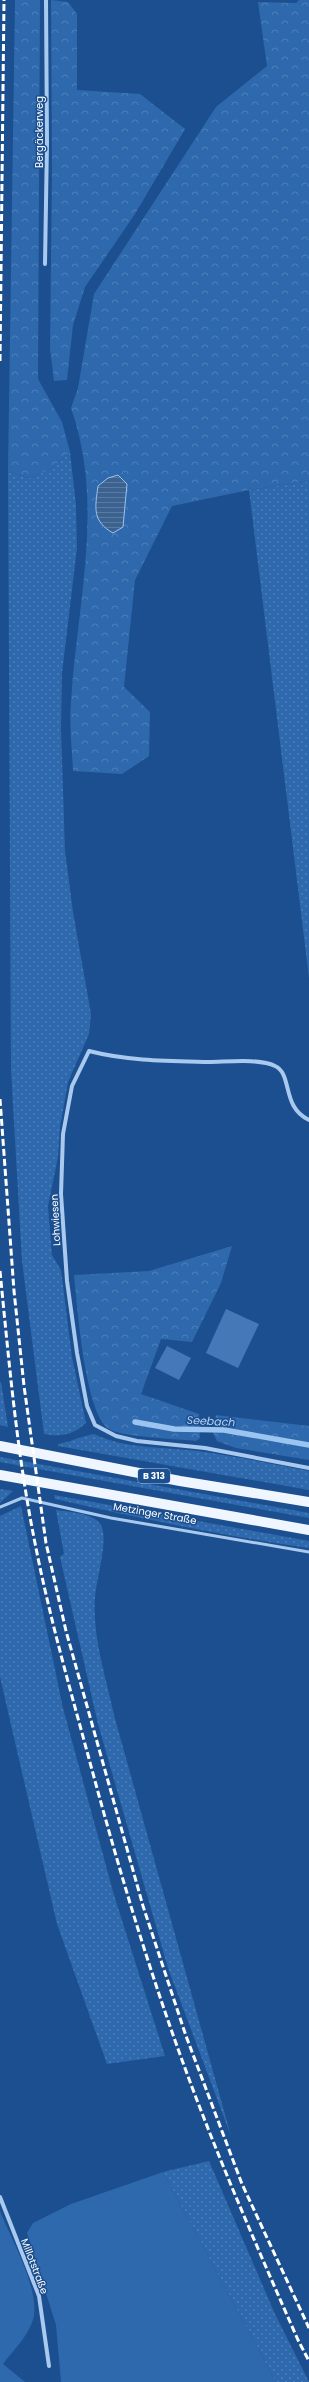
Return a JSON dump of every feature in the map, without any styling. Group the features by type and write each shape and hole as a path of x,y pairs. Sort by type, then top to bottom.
{"main road":[{"name":"B 313","path":"0,1446 180,1481 309,1502"},
{"name":"Metzinger Straße","path":"0,1475 309,1530"}],"street":[{"name":"Bergäckerweg","path":"45,264 47,142 46,0"},
{"name":"Lohwiesen","path":"309,1120 301,1116 293,1108 281,1072 273,1065 114,1057 89,1051 72,1086 63,1134 61,1194 67,1281 77,1353 87,1406 95,1425 116,1436 137,1442 205,1448 309,1468"},
{"name":"Millotstraße","path":"0,2197 39,2296 49,2366"}],"lane":[{"name":"Metzinger Straße","path":"0,1507 22,1498 111,1518 309,1552"}],"green space":[{"path":"15,0 40,0 38,379 62,422 70,452 51,469 29,478 8,472"},
{"path":"51,0 68,2 77,14 77,90 140,94 185,129 135,214 85,287 73,325 67,380 54,381 50,349 52,170"},
{"path":"299,0 309,0 309,481 249,490 172,506 135,580 124,687 150,712 149,756 122,774 73,771 70,710 83,591 88,518 86,481 81,444 71,408 78,388 94,294 216,107 267,66 258,2 296,3"},
{"path":"70,452 76,505 77,548 62,673 61,729 65,851 73,912 91,1014 89,1034 68,1082 60,1127 58,1157 48,1206 52,1255 61,1270 72,1357 86,1423 71,1433 56,1435 44,1434 22,1261 11,1070 8,472 29,478 51,469"},
{"path":"309,481 309,978 249,490"},
{"path":"232,1246 221,1283 192,1342 161,1339 141,1394 199,1414 200,1438 196,1441 150,1437 125,1434 109,1429 101,1420 88,1382 80,1333 74,1275 149,1271"},
{"path":"1,1382 8,1427 0,1425"},
{"path":"216,1415 309,1426 309,1460 236,1448 217,1441 213,1433"},
{"path":"94,1434 106,1439 132,1445 211,1453 309,1471 309,1490 58,1446 58,1444"},
{"path":"0,1457 309,1513 309,1518 0,1462"},
{"path":"0,1489 13,1491 0,1503"},
{"path":"54,1495 309,1541 309,1548 245,1538 150,1520 55,1499"},
{"path":"21,1506 63,1708 114,1895 165,2056 107,2064 57,1924 0,1677 0,1516"},
{"path":"56,1510 81,1514 93,1518 101,1525 103,1532 103,1550 95,1598 96,1627 100,1656 114,1715 231,2136 168,1968 98,1724 60,1557 64,1554"},
{"path":"209,2161 275,2314 309,2382 276,2382 163,2172"},
{"path":"163,2172 276,2382 61,2382 56,2325 27,2233 33,2223 71,2204"},
{"path":"0,2211 23,2262 32,2290 34,2303 34,2315 30,2328 22,2341 3,2364 25,2382 0,2382"}],"shaded area":[{"path":"118,475 127,484 123,527 113,533 101,524 98,519 96,513 96,501 98,486 108,478"}],"building":[{"path":"226,1309 259,1324 238,1368 206,1353"},
{"path":"167,1346 191,1358 179,1380 155,1368"}],"waterway":[{"name":"Seebach","path":"135,1422 174,1429 224,1430 309,1445"}],"railway":[{"path":"0,361 4,0"},
{"path":"0,1099 14,1291 24,1386 46,1543 66,1631 143,1906 186,2036 242,2184 309,2328"},
{"path":"0,1271 18,1442 35,1543 60,1650 99,1797 149,1964 192,2087 243,2214 298,2340 309,2361"}]}
